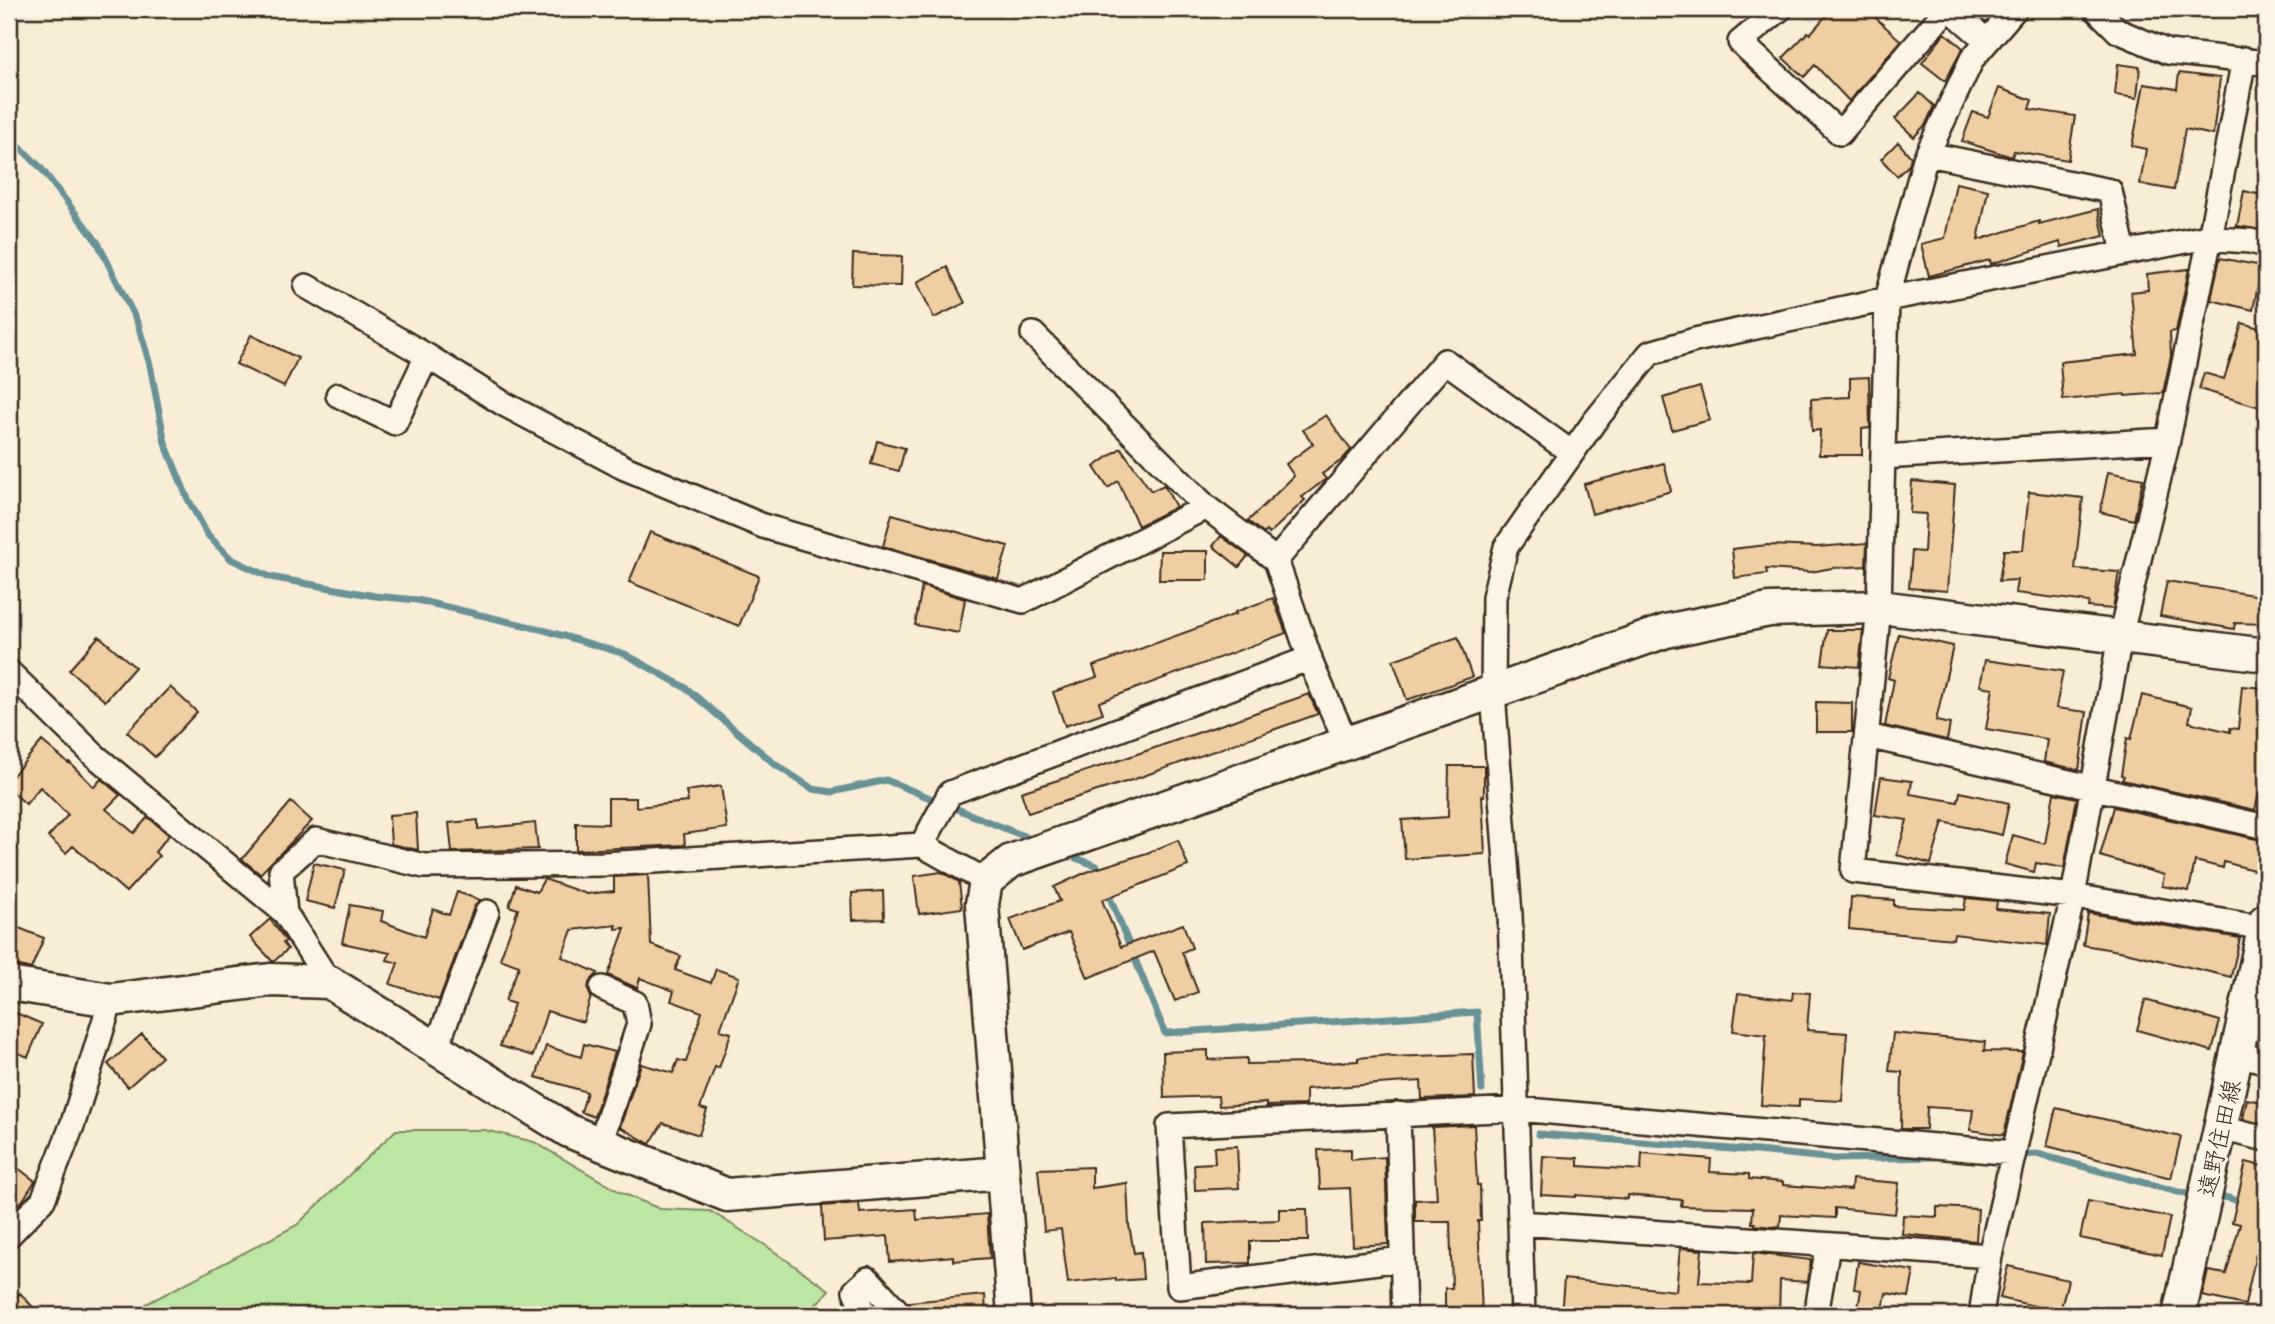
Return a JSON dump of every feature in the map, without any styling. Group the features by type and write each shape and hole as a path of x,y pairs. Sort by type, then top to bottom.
{"street":[{"path":"1780,9 1740,42 1840,133 1948,9 1987,41"},
{"path":"2015,9 1972,59 1928,154 1887,299 1879,607 1853,871 2073,896 2265,924"},
{"path":"1981,1315 1990,1256 2073,896 2120,637 2168,440 2210,238 2255,61 2168,52 2119,31 2096,9"},
{"path":"1928,154 2110,191 2124,253"},
{"path":"1523,1315 1510,914 1493,693 1494,597 1506,547 1594,422 1650,353 1695,340 1887,299 2202,237 2266,245"},
{"path":"306,286 428,356 504,404 625,468 763,526 1023,601 1206,507"},
{"path":"1033,334 1206,507 1276,560 1310,658 1347,744"},
{"path":"338,395 395,423 428,356"},
{"path":"1276,560 1445,361 1572,453"},
{"path":"1883,457 2168,440"},
{"path":"1014,1315 982,904 986,881 1011,861 1666,631 1769,610 1879,607 2266,655"},
{"path":"922,845 950,793 1310,658"},
{"path":"9,671 93,755 285,913 329,982 569,1131 727,1195 1003,1174"},
{"path":"1867,736 2266,827"},
{"path":"285,913 281,871 316,840 424,866 604,864 922,845 986,881"},
{"path":"436,1048 487,912"},
{"name":"遠野住田線","path":"2179,1315 2220,1128 2252,1057 2265,924"},
{"path":"9,984 111,1000 270,979 329,982"},
{"path":"600,1144 639,1024 635,1003 602,989"},
{"path":"9,1235 43,1200 73,1123 111,1000"},
{"path":"1402,1259 1179,1287 1169,1126 1517,1109 2014,1153"},
{"path":"1398,1114 1404,1315"},
{"path":"2220,1128 2266,1139"},
{"path":"1521,1223 1990,1256"},
{"path":"1816,1315 1828,1245"},
{"path":"865,1315 855,1291 868,1279 901,1315"}],"green space":[{"path":"396,1130 485,1130 534,1142 622,1193 660,1209 710,1211 829,1290 807,1315 148,1315 146,1304 297,1225"}],"building":[{"path":"1832,9 1866,9 1901,41 1849,101 1815,65 1804,77 1783,58 1808,32 1810,34"},
{"path":"1945,33 1963,48 1945,81 1922,63"},
{"path":"2118,64 2140,67 2137,98 2115,95"},
{"path":"2179,73 2220,78 2213,135 2185,129 2174,190 2140,184 2146,149 2132,146 2144,84 2177,89"},
{"path":"1999,88 2032,100 2029,109 2075,116 2068,160 2014,151 2012,157 1962,141 1973,112 1988,117"},
{"path":"1920,93 1934,106 1926,124 1914,137 1895,119"},
{"path":"1898,142 1911,157 1909,165 1897,176 1881,159"},
{"path":"1956,183 1988,190 1978,240 2039,221 2039,224 2098,209 2104,236 2061,247 2060,242 1991,264 1990,260 1929,276 1921,244 1945,238"},
{"path":"2244,191 2266,196 2266,231 2237,226"},
{"path":"853,254 902,256 901,286 852,285"},
{"path":"2220,258 2262,266 2253,310 2211,300"},
{"path":"947,267 965,303 934,318 917,282"},
{"path":"2189,269 2176,331 2170,332 2171,356 2163,393 2063,400 2060,362 2137,354 2131,292 2148,290 2147,274"},
{"path":"2242,323 2266,330 2266,409 2199,389 2204,373 2224,379"},
{"path":"251,335 298,358 284,387 236,364"},
{"path":"1869,377 1870,428 1862,429 1862,455 1819,455 1820,430 1812,431 1811,399 1850,397 1850,378"},
{"path":"1700,387 1710,420 1672,430 1663,398"},
{"path":"1326,415 1351,450 1322,474 1326,479 1302,497 1305,500 1269,534 1266,531 1264,534 1248,521 1294,476 1286,464 1313,444 1303,430"},
{"path":"877,441 905,448 899,471 871,464"},
{"path":"1121,448 1151,491 1164,485 1176,507 1138,526 1118,481 1108,488 1094,467"},
{"path":"1664,463 1671,491 1592,514 1584,484"},
{"path":"2108,472 2143,479 2134,520 2100,512"},
{"path":"1912,481 1955,485 1947,591 1909,588 1912,551 1924,552 1926,514 1910,513"},
{"path":"2029,492 2083,498 2075,569 2119,572 2113,609 2088,607 2089,602 2015,593 2017,580 1999,581 2004,550 2023,550"},
{"path":"892,514 1008,546 998,579 883,546"},
{"path":"650,532 759,576 739,626 629,582"},
{"path":"1221,536 1248,556 1239,567 1213,546"},
{"path":"1867,543 1866,566 1811,572 1766,569 1767,574 1735,578 1732,549 1767,545 1817,547"},
{"path":"1160,551 1208,551 1208,580 1159,580"},
{"path":"2167,581 2266,597 2266,624 2235,623 2234,629 2160,616"},
{"path":"922,586 965,599 959,633 915,625"},
{"path":"1273,598 1286,633 1099,702 1103,713 1065,726 1053,692 1097,677 1093,666"},
{"path":"1827,630 1863,630 1859,667 1822,664"},
{"path":"1899,634 1953,646 1936,721 1950,724 1947,740 1885,726 1894,680 1888,678"},
{"path":"99,636 135,667 105,701 69,670"},
{"path":"1458,637 1472,677 1407,700 1393,660"},
{"path":"1985,660 2063,671 2056,708 2087,712 2079,770 2044,762 2047,739 1986,729 1993,688 1980,686"},
{"path":"2242,686 2264,688 2260,732 2266,733 2266,764 2255,810 2122,780 2127,738 2131,739 2142,695 2192,707 2189,722 2230,732 2230,728 2238,729"},
{"path":"170,687 197,712 155,757 127,732"},
{"path":"1309,694 1318,714 1135,779 1028,813 1021,792"},
{"path":"1816,702 1852,703 1852,732 1816,732"},
{"path":"42,741 69,762 94,787 101,779 120,795 106,809 134,833 148,817 169,835 155,852 159,856 126,892 73,846 66,853 48,837 68,815 40,787 26,804 9,789 9,780"},
{"path":"1449,766 1484,766 1482,796 1485,854 1405,859 1402,820 1448,817"},
{"path":"1881,777 1912,781 1910,794 1958,802 1960,792 2009,803 2002,835 1943,822 1931,864 1897,855 1907,820 1875,815"},
{"path":"721,786 727,828 684,834 685,845 576,850 576,823 608,824 608,798 636,798 636,807 688,802 686,791"},
{"path":"2054,793 2077,798 2064,868 2036,863 2034,872 2005,864 2013,835 2045,844"},
{"path":"291,802 312,821 260,874 242,859"},
{"path":"2114,807 2265,841 2257,871 2224,862 2223,868 2195,861 2189,891 2162,886 2164,875 2100,856"},
{"path":"416,813 418,850 391,844 389,815"},
{"path":"478,820 478,829 535,823 538,849 452,852 449,823"},
{"path":"1178,840 1188,866 1102,900 1121,947 1183,924 1192,948 1182,952 1198,992 1175,1001 1154,951 1088,978 1069,932 1022,950 1010,919 1060,901 1054,887 1089,871"},
{"path":"314,863 345,870 335,908 305,901"},
{"path":"941,872 959,882 962,908 919,914 914,876"},
{"path":"648,875 651,945 681,956 675,970 711,983 716,969 739,977 720,1030 731,1033 719,1068 715,1067 700,1108 707,1110 699,1135 663,1123 650,1144 620,1127 641,1064 673,1073 678,1060 686,1062 702,1012 671,1001 674,991 640,978 637,988 608,975 625,928 616,929 616,925 572,930 562,957 598,973 589,983 591,997 583,1022 547,1011 533,1056 500,1046 514,1004 505,1001 519,966 500,959 518,909 509,906 516,885 537,892 544,879 587,894 614,891 614,877"},
{"path":"883,891 884,919 853,920 852,893"},
{"path":"457,892 480,900 474,907 439,1000 390,984 398,963 387,960 390,953 342,943 350,905 383,911 381,921 424,937 433,909 449,915"},
{"path":"1851,897 1894,900 1894,906 1964,910 1966,898 1997,901 1996,909 2050,914 2047,945 1954,934 1953,939 1849,929"},
{"path":"2088,913 2240,938 2231,977 2083,945"},
{"path":"270,919 286,941 283,943 288,949 273,962 250,937"},
{"path":"9,924 44,938 31,969 9,963"},
{"path":"1793,992 1810,993 1807,1030 1847,1033 1842,1101 1799,1099 1799,1107 1761,1105 1766,1035 1733,1031 1738,993 1792,1000"},
{"path":"2145,1000 2220,1021 2212,1051 2137,1030"},
{"path":"16,1013 42,1024 28,1057 9,1049 9,1030"},
{"path":"1893,1033 1985,1042 1984,1051 2023,1052 2004,1135 1970,1130 1973,1110 1927,1107 1926,1129 1901,1129 1902,1072 1889,1071"},
{"path":"142,1034 162,1057 128,1087 108,1064"},
{"path":"584,1044 615,1052 594,1117 581,1112 587,1092 536,1077 546,1046 581,1057"},
{"path":"1208,1050 1208,1060 1247,1058 1247,1064 1358,1061 1358,1058 1389,1055 1473,1054 1475,1097 1422,1099 1421,1081 1306,1089 1306,1105 1266,1106 1266,1103 1219,1106 1218,1096 1164,1098 1163,1052"},
{"path":"2247,1099 2266,1103 2266,1125 2243,1119"},
{"path":"2056,1108 2181,1137 2171,1178 2047,1146"},
{"path":"1474,1125 1477,1185 1480,1185 1481,1221 1478,1221 1482,1315 1445,1315 1445,1288 1452,1288 1450,1222 1415,1222 1415,1200 1437,1199 1432,1127"},
{"path":"1237,1146 1239,1188 1195,1190 1194,1164 1215,1163 1214,1147"},
{"path":"1351,1149 1351,1160 1385,1157 1388,1244 1353,1246 1350,1188 1320,1189 1318,1150"},
{"path":"1642,1153 1711,1159 1710,1172 1749,1174 1749,1179 1783,1182 1783,1185 1851,1190 1852,1179 1899,1183 1895,1214 1835,1208 1835,1218 1781,1215 1780,1226 1772,1227 1752,1223 1753,1208 1681,1206 1682,1200 1628,1195 1628,1199 1541,1195 1543,1156 1578,1158 1578,1166 1641,1170"},
{"path":"9,1161 35,1181 9,1215"},
{"path":"2246,1162 2266,1167 2266,1257 2256,1254 2245,1305 2202,1296 2208,1271 2226,1274 2240,1224 2232,1222"},
{"path":"1092,1167 1092,1188 1127,1183 1129,1225 1134,1253 1141,1252 1143,1279 1116,1281 1116,1278 1068,1283 1061,1229 1044,1231 1038,1169"},
{"path":"2088,1201 2170,1217 2162,1255 2080,1238"},
{"path":"859,1203 860,1213 916,1209 917,1220 987,1214 990,1258 953,1261 953,1256 890,1262 888,1236 824,1241 822,1206"},
{"path":"1937,1207 1978,1209 1976,1241 1902,1234 1903,1215 1937,1217"},
{"path":"1279,1209 1307,1209 1308,1241 1250,1241 1250,1263 1206,1264 1205,1223 1279,1220"},
{"path":"1680,1248 1702,1250 1699,1282 1751,1284 1753,1253 1811,1260 1808,1282 1780,1280 1779,1315 1561,1315 1564,1279 1676,1291"},
{"path":"1858,1262 1914,1271 1909,1297 1886,1293 1882,1315 1857,1315 1861,1290 1854,1289"},
{"path":"2008,1266 2068,1280 2060,1312 2000,1298"},
{"path":"20,1293 40,1315 9,1315 9,1304"},
{"path":"985,1295 986,1315 915,1315 908,1302"}],"waterway":[{"path":"9,136 41,168 98,243 138,324 150,365 165,443 187,497 207,534 231,559 270,577 375,596 417,600 540,629 625,654 686,688 776,765 813,789 832,792 886,780 1026,837"},
{"path":"1076,858 1097,866 1101,877"},
{"path":"1106,888 1165,1033 1477,1012 1482,1090"},
{"path":"1538,1134 1836,1159 1935,1157"},
{"path":"2017,1155 2037,1154 2178,1192 2199,1194"},
{"path":"2215,1196 2244,1203"}]}
